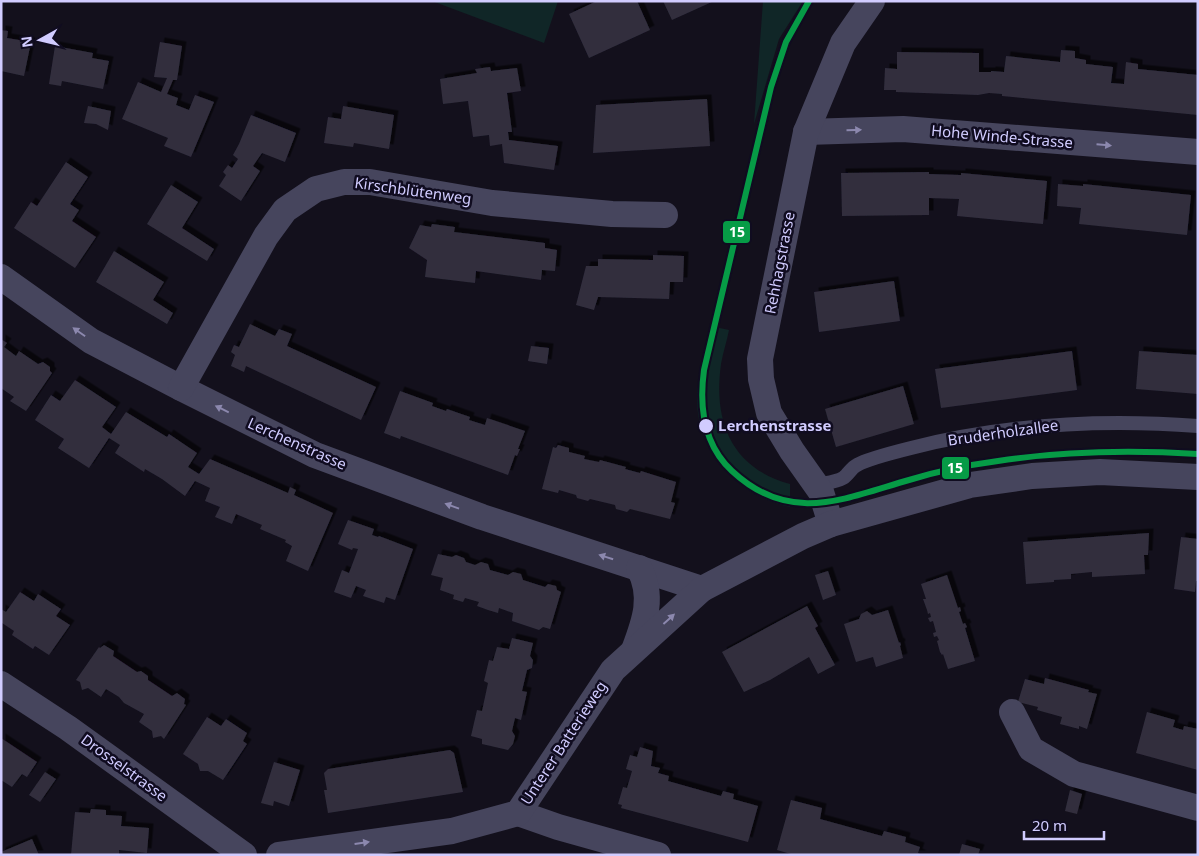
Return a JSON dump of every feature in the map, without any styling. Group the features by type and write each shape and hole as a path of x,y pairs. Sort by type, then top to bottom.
{"street":[{"name":"Rehhagstrasse","path":"831,524 821,492 776,426 769,412 761,379 760,359 806,132 843,43 872,1"},
{"name":"Hohe Winde-Strasse","path":"806,132 903,129 1198,152"},
{"name":"Kirschblütenweg","path":"181,388 266,236 285,210 316,189 344,182 370,182 492,203 612,214 665,215"},
{"name":"Lerchenstrasse","path":"1,277 91,341 315,455 482,517 702,589"},
{"path":"831,524 970,485 1032,476 1100,472 1198,477"},
{"name":"Unterer Batterieweg","path":"278,855 452,831 518,813 613,670 634,650 702,589 803,536 831,524"},
{"name":"Unterer Batterieweg","path":"634,650 643,627 647,606 648,589 639,568"},
{"name":"Drosselstrasse","path":"1,684 68,728 244,855"},
{"path":"1012,712 1031,749 1074,774 1198,808"},
{"path":"518,813 558,827 658,855"}],"lane":[{"name":"Bruderholzallee","path":"817,485 842,478 857,465 911,448 968,435 1068,424 1129,422 1198,426"}],"green space":[{"path":"432,1 558,1 544,43"},
{"path":"763,1 803,1 779,39 754,124"},
{"path":"710,326 729,330 721,364 719,385 720,405 730,439 740,454 753,467 770,477 790,484 790,507 772,502 755,494 739,483 725,470 705,439 699,420 697,392"}],"building":[{"path":"597,1 637,1 650,30 589,58 569,14"},
{"path":"663,1 714,1 672,20"},
{"path":"1,30 8,31 7,38 31,42 24,76 1,71"},
{"path":"160,42 182,46 177,80 173,80 167,94 178,98 176,105 189,110 195,95 214,102 191,157 164,146 168,138 122,119 138,82 161,92 167,78 154,77"},
{"path":"55,46 93,53 92,58 109,61 103,89 62,81 61,86 49,84"},
{"path":"1061,50 1075,51 1075,58 1086,60 1086,64 1113,67 1111,83 1124,84 1126,62 1138,64 1138,69 1198,75 1198,115 1002,96 1002,94 989,93 978,95 884,90 885,68 897,69 897,52 979,53 979,72 1004,72 1006,56 1060,62"},
{"path":"490,67 491,71 517,68 521,91 507,93 512,132 508,132 509,140 558,146 554,170 504,163 502,144 490,146 489,135 473,137 468,101 443,104 440,79 477,73 475,69"},
{"path":"707,99 710,146 593,153 596,105"},
{"path":"88,106 111,111 108,130 96,124 84,123"},
{"path":"343,106 394,115 389,149 354,143 353,147 324,143 328,117 341,119"},
{"path":"251,115 296,133 285,162 262,153 253,166 260,171 241,201 219,186 226,175 223,172 228,165 232,168 238,159 233,155"},
{"path":"66,162 88,177 70,204 79,210 72,221 96,237 75,268 14,228 31,202 37,206"},
{"path":"929,172 929,174 961,175 961,173 1047,181 1043,224 957,216 959,199 929,198 929,215 842,216 841,173"},
{"path":"1058,184 1083,186 1083,184 1191,195 1187,235 1079,224 1081,208 1057,206"},
{"path":"171,185 198,202 182,228 214,249 207,261 147,224"},
{"path":"432,224 455,227 454,232 545,243 545,248 557,250 555,271 542,270 541,280 476,271 475,283 425,277 427,260 409,248 420,225 431,227"},
{"path":"114,251 164,282 153,300 173,313 167,324 96,282"},
{"path":"653,255 684,256 683,282 670,282 669,299 598,297 594,310 576,305 586,266 598,266 598,259 653,260"},
{"path":"894,281 900,321 819,332 814,292"},
{"path":"250,324 275,336 279,329 292,334 287,346 376,387 361,420 246,366 244,372 231,366 235,355 231,352 234,345 239,347"},
{"path":"1,339 7,343 4,347 16,356 19,351 38,364 43,362 50,367 52,373 26,411 10,401 14,397 1,388"},
{"path":"531,346 549,348 547,364 528,361"},
{"path":"1072,351 1077,390 941,408 935,369"},
{"path":"1139,351 1198,355 1198,394 1136,389"},
{"path":"75,380 116,407 102,427 111,434 126,412 167,437 169,434 197,453 188,467 199,474 210,459 288,493 290,487 296,490 294,495 333,513 308,571 286,561 292,546 285,542 286,540 260,529 262,525 236,514 232,524 215,517 220,507 205,501 210,488 195,481 185,496 162,479 145,469 144,472 115,453 120,445 109,438 89,468 58,448 64,439 35,420 51,395 60,401"},
{"path":"903,386 914,424 836,447 825,409"},
{"path":"400,391 433,403 432,406 470,417 469,420 485,425 487,418 525,431 518,449 520,449 517,456 515,455 508,475 401,436 400,439 384,433"},
{"path":"558,445 569,448 569,452 585,456 584,459 599,462 600,460 626,467 625,469 640,473 641,471 676,482 671,502 675,503 670,519 630,509 627,512 616,509 615,505 590,499 588,501 559,490 558,493 542,489 553,447 556,448"},
{"path":"348,520 374,529 372,535 413,549 395,600 386,597 384,603 363,596 366,590 356,586 351,598 334,592 342,570 349,573 358,549 353,548 352,550 338,544"},
{"path":"1149,533 1148,555 1144,555 1145,574 1092,577 1092,572 1071,574 1071,579 1026,584 1023,542"},
{"path":"1181,537 1198,539 1198,581 1196,581 1195,592 1174,589"},
{"path":"438,554 452,557 456,555 464,558 466,562 475,565 481,562 488,564 490,570 508,575 513,572 521,574 523,580 545,587 548,584 556,586 557,590 561,592 550,629 543,627 539,630 512,621 513,613 499,608 498,613 477,606 479,602 465,598 463,602 453,599 454,595 440,590 443,578 431,575"},
{"path":"828,571 836,595 823,600 815,575"},
{"path":"947,575 958,608 960,607 961,611 959,612 963,624 965,623 967,627 965,628 975,661 948,669 943,654 940,652 937,641 939,640 937,636 934,637 933,633 936,632 933,621 930,622 928,618 931,617 930,613 928,614 923,599 926,599 921,584"},
{"path":"20,592 34,601 38,594 61,609 56,616 70,625 49,655 35,646 33,649 12,635 14,631 2,623 1,625 1,609 6,612"},
{"path":"807,606 818,626 815,628 835,665 818,674 809,657 770,680 744,692 722,652"},
{"path":"888,610 901,645 903,658 876,667 873,657 856,662 844,624 859,619 861,614 867,611 872,615"},
{"path":"512,638 533,643 530,656 533,660 532,668 527,670 522,691 527,692 521,720 515,718 512,731 515,736 513,744 508,750 482,744 482,739 471,736 477,710 482,711 488,683 484,681 489,660 493,661 497,647 509,649"},
{"path":"104,645 114,651 113,656 137,672 141,671 148,676 148,680 172,696 177,693 185,699 184,704 186,705 164,739 161,736 153,738 152,731 139,722 144,714 124,703 119,697 106,689 101,697 88,688 82,690 80,682 76,680 99,647"},
{"path":"1045,678 1097,694 1087,729 1060,724 1062,717 1037,710 1038,707 1018,702 1025,679 1044,684"},
{"path":"1147,712 1175,720 1173,727 1183,730 1184,726 1198,729 1198,770 1136,753"},
{"path":"207,717 221,726 226,719 247,733 243,741 247,744 223,780 208,771 200,771 198,764 183,754"},
{"path":"1,738 37,762 27,777 22,774 12,787 1,780"},
{"path":"640,747 653,751 651,766 660,768 658,773 669,776 668,781 721,796 723,791 734,794 733,799 758,806 748,842 621,808 622,805 618,804 623,787 627,788 632,771 626,769 630,755 637,757"},
{"path":"450,750 454,753 463,792 328,813 324,790 327,790 324,773 328,769"},
{"path":"274,762 300,770 289,806 274,801 273,806 261,803"},
{"path":"45,772 56,779 40,802 29,795"},
{"path":"1070,790 1082,794 1077,814 1065,811"},
{"path":"791,800 822,808 820,819 882,836 884,831 906,837 905,842 920,847 918,853 922,855 794,855 777,850"},
{"path":"91,809 106,810 106,815 122,816 121,826 149,828 147,853 119,850 119,855 71,855 75,812 90,813"},
{"path":"32,839 39,855 1,855 1,852"},
{"path":"962,844 980,849 978,855 959,855"}],"transit line":[{"name":"15","path":"809,1 786,42 771,87 704,370 703,411 710,437 723,461 732,471 754,488 775,498 796,503 817,503 839,500 953,469 1023,458 1098,452 1198,454"}],"place":[{"name":"Lerchenstrasse","path":"706,426"}]}
